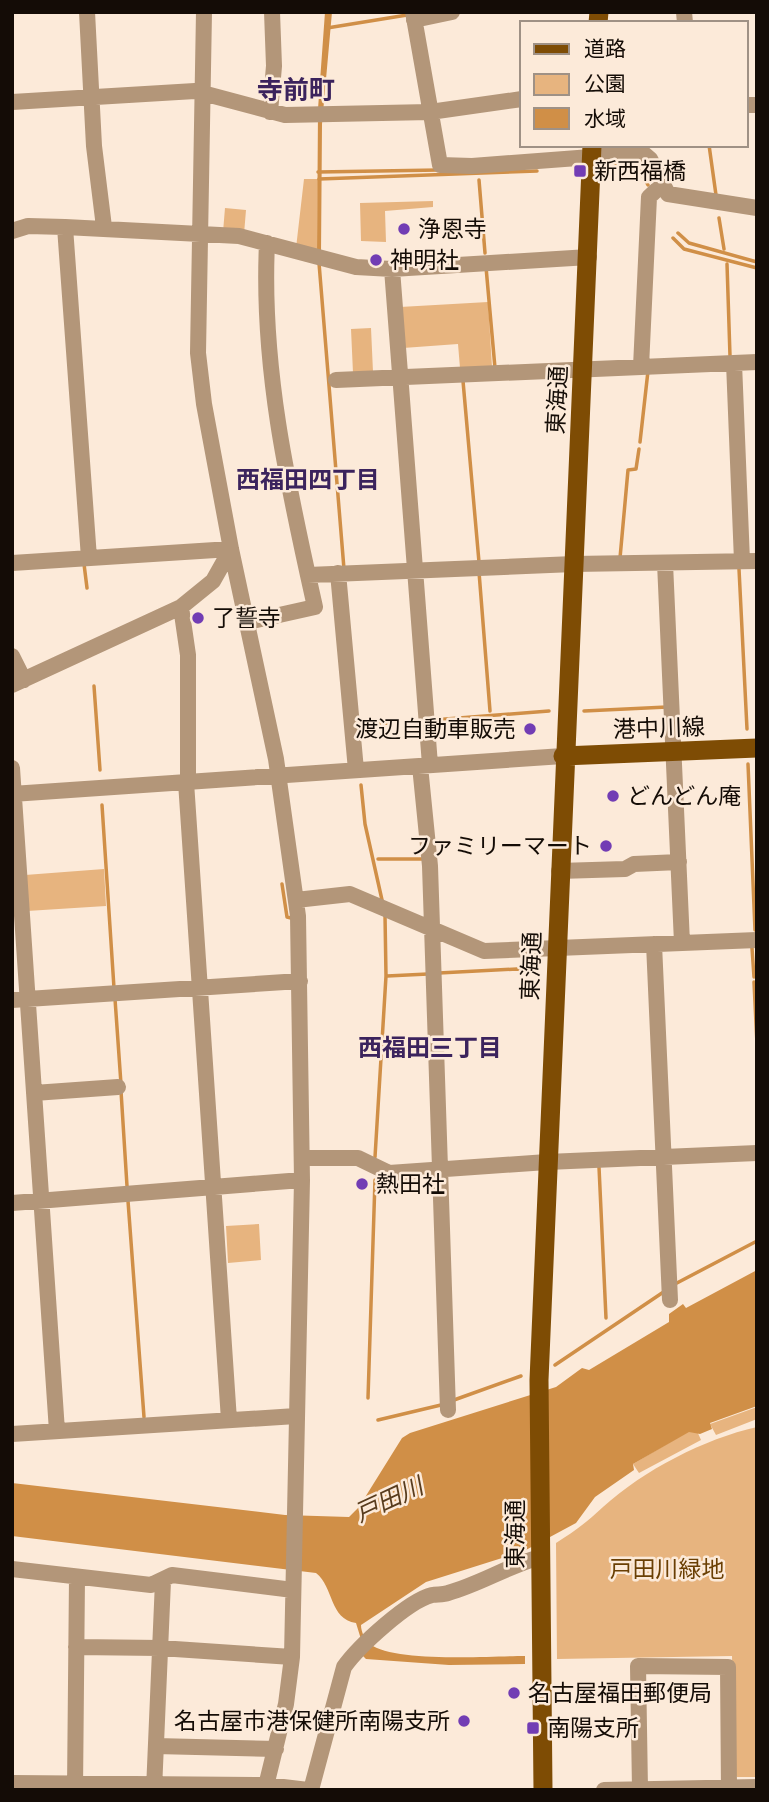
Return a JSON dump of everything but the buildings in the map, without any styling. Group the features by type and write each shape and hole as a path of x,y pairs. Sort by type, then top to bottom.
{"main road":[{"name":"東海通","path":"543,1790 539,1380 592,153"},
{"name":"港中川線","path":"564,756 757,748"}],"street":[{"path":"87,12 90,95 104,228"},
{"path":"204,12 198,233 198,353 204,404 231,548 278,776 296,900 300,981 302,1180 292,1657 276,1749 266,1787"},
{"path":"270,112 274,66 272,12"},
{"path":"452,12 414,16 440,165 472,166 592,153 643,153 650,159 668,194 757,208"},
{"path":"12,102 90,95 203,92 270,112 321,114 430,112 520,99"},
{"path":"641,367 649,197 663,184"},
{"path":"12,231 28,226 239,236 356,267 393,269 589,257"},
{"path":"65,227 89,558"},
{"path":"248,622 315,607 273,404 266,318 267,243"},
{"path":"393,269 415,570 433,931 448,1410"},
{"path":"336,380 757,362"},
{"path":"308,575 574,564 749,561 734,363"},
{"path":"12,563 231,548"},
{"path":"12,656 18,683 181,607 213,581 231,548"},
{"path":"665,563 682,943"},
{"path":"342,573 356,770"},
{"path":"201,593 238,579"},
{"path":"181,607 188,655 187,782 229,1420"},
{"path":"13,794 564,756"},
{"path":"12,768 20,999 34,1093 57,1431"},
{"path":"559,871 625,869 634,864 679,862"},
{"path":"296,900 350,894 484,951 757,940"},
{"path":"654,944 670,1300"},
{"path":"20,999 300,981"},
{"path":"34,1093 118,1087"},
{"path":"302,1158 358,1158 389,1173 547,1162 757,1153"},
{"path":"12,1203 302,1180"},
{"path":"12,1434 296,1416"},
{"path":"12,1783 310,1790 344,1667 364,1643 430,1595 448,1594 508,1566 540,1557"},
{"path":"12,1569 150,1586 172,1575 294,1582"},
{"path":"75,1786 77,1577"},
{"path":"154,1787 163,1581"},
{"path":"76,1647 160,1648 292,1657"},
{"path":"640,1789 638,1666 728,1667 729,1789"},
{"path":"156,1745 276,1749"},
{"path":"604,1790 757,1787"}],"green space":[{"path":"304,179 318,179 317,253 296,248"},
{"path":"433,201 433,207 385,211 386,242 361,241 360,203"},
{"path":"225,208 246,210 244,234 223,232"},
{"path":"488,302 492,367 460,368 458,344 403,348 400,307"},
{"path":"371,328 373,372 353,373 351,329"},
{"path":"104,869 106,906 27,911 25,875"},
{"path":"259,1224 261,1260 228,1263 226,1226"},
{"path":"757,1407 757,1419 716,1435 710,1424"},
{"name":"戸田川緑地","path":"757,1427 757,1777 737,1777 734,1773 732,1656 557,1659 556,1543 581,1526 619,1493 656,1469 716,1439"},
{"path":"689,1431 697,1431 701,1440 639,1473 633,1464"}],"water":[{"path":"325,12 332,12 322,124 321,254 317,253 318,109"},
{"name":"戸田川","path":"757,1270 757,1406 710,1423 712,1429 700,1434 689,1432 633,1464 634,1470 595,1497 576,1523 524,1551 426,1582 361,1625 368,1642 382,1650 421,1656 525,1656 525,1664 449,1665 366,1659 360,1653 364,1649 356,1623 347,1620 336,1609 326,1586 316,1573 12,1536 12,1483 285,1515 349,1517 359,1507 402,1438 410,1433 556,1387 582,1368 589,1370 669,1322 669,1314 683,1304 686,1308"}],"waterway":[{"path":"327,28 407,15"},
{"path":"709,147 716,195"},
{"path":"615,166 636,168 648,185"},
{"path":"318,172 439,170"},
{"path":"319,179 537,171"},
{"path":"479,180 485,253"},
{"path":"719,218 724,249"},
{"path":"678,233 689,243 757,262"},
{"path":"673,238 684,249 757,268"},
{"path":"319,263 344,569"},
{"path":"727,264 730,356"},
{"path":"486,267 495,368"},
{"path":"640,442 648,371"},
{"path":"463,381 479,562"},
{"path":"620,558 628,470 636,469 639,449"},
{"path":"84,564 87,588"},
{"path":"739,569 747,729"},
{"path":"479,572 490,711"},
{"path":"94,686 100,770"},
{"path":"584,711 667,707"},
{"path":"433,720 549,711"},
{"path":"358,725 387,723"},
{"path":"748,764 755,930"},
{"path":"361,785 365,824 382,900"},
{"path":"102,805 114,988"},
{"path":"378,859 424,859"},
{"path":"282,884 287,917 291,918"},
{"path":"375,1157 386,976 385,915"},
{"path":"752,948 754,977"},
{"path":"439,973 517,969 536,972"},
{"path":"387,976 428,974"},
{"path":"754,982 757,1044"},
{"path":"115,999 121,1084"},
{"path":"121,1091 127,1186"},
{"path":"599,1167 606,1318"},
{"path":"368,1398 375,1180"},
{"path":"128,1201 144,1417"},
{"path":"675,1284 757,1241"},
{"path":"555,1365 665,1291"},
{"path":"454,1400 521,1376"},
{"path":"378,1420 441,1405"}],"place":[{"name":"新西福橋","path":"580,171"},
{"name":"浄恩寺","path":"404,229"},
{"name":"神明社","path":"376,260"},
{"name":"了誓寺","path":"198,618"},
{"name":"渡辺自動車販売","path":"530,729"},
{"name":"どんどん庵","path":"613,796"},
{"name":"ファミリーマート","path":"606,846"},
{"name":"熱田社","path":"362,1184"},
{"name":"名古屋福田郵便局","path":"514,1693"},
{"name":"名古屋市港保健所南陽支所","path":"464,1721"},
{"name":"南陽支所","path":"533,1728"}],"district":[{"name":"寺前町","path":"296,90"},
{"name":"西福田四丁目","path":"308,480"},
{"name":"西福田三丁目","path":"430,1048"}]}
